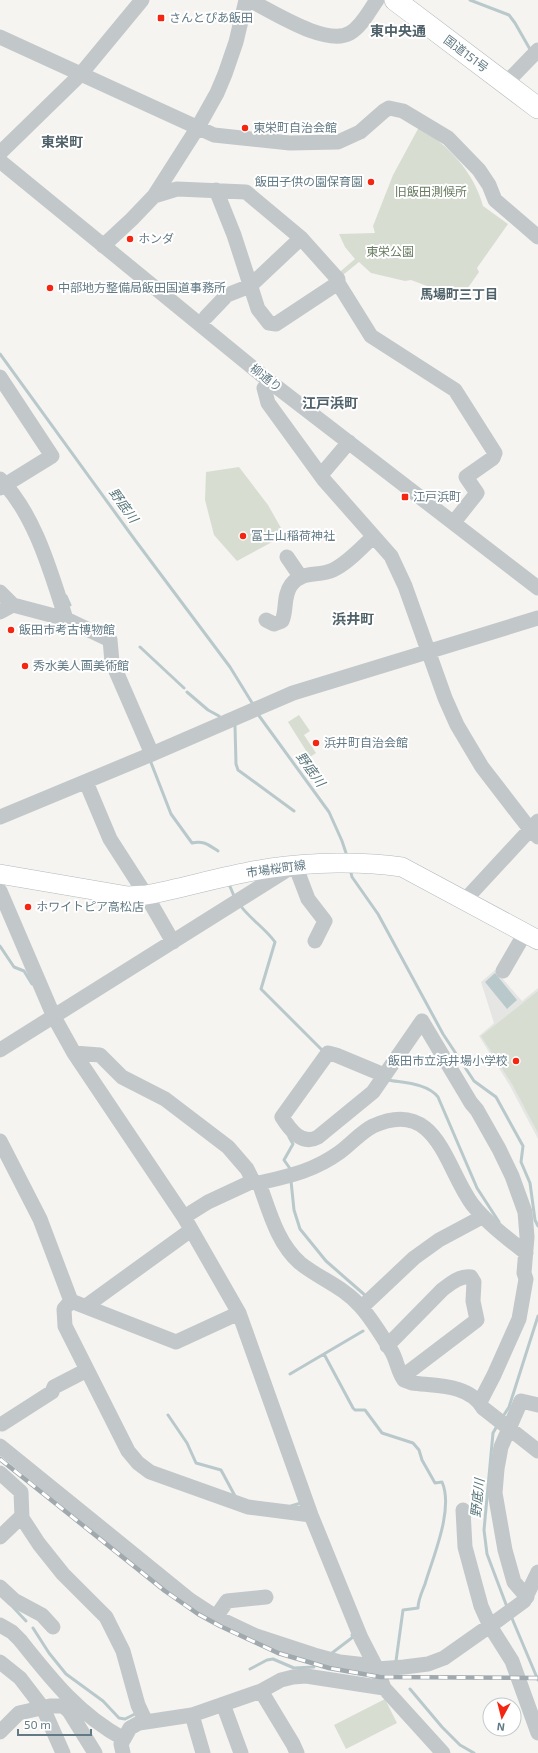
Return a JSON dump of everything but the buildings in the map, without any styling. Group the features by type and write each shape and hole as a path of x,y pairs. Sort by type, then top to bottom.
{"highway":[{"name":"国道151号","path":"395,0 538,108"}],"main road":[{"name":"市場桜町線","path":"0,874 128,896 146,895 226,877 295,865 384,864 402,867 532,937"}],"street":[{"path":"0,153 80,75 142,0"},
{"path":"103,246 154,196 198,127 217,93 225,74 248,0 304,28 325,36 337,37 349,34 360,25 377,0"},
{"path":"0,37 80,75 214,135 290,143 338,142 360,132 384,111 390,108 403,111 448,138 479,170 489,185 495,200 538,237"},
{"path":"506,84 538,50"},
{"name":"柳通り","path":"0,161 269,381 538,588"},
{"path":"154,196 177,189 246,192 301,238 338,279 338,283 371,336 456,390 495,453 493,458 466,477 477,493 454,522"},
{"path":"216,190 234,235 258,309 269,324 276,324 338,283"},
{"path":"206,317 227,295 250,286 301,238"},
{"path":"0,377 52,456 2,484 21,506 34,532 49,567 66,619"},
{"path":"269,381 264,388 268,404 321,475 391,556 404,586 427,652 457,725 482,767 535,828 464,901"},
{"path":"321,475 349,442"},
{"path":"266,620 274,624 282,621 290,586 300,576 332,570 351,557 373,537"},
{"path":"287,556 300,576"},
{"path":"0,592 6,608 66,619 110,640 112,662 152,754"},
{"path":"0,817 152,754 293,692 538,618"},
{"path":"86,782 110,839 146,895 173,942"},
{"path":"0,1050 295,865 308,899 325,921 315,941"},
{"path":"0,891 54,1017 74,1053 184,1217 239,1313 312,1515 361,1638 384,1688 443,1753"},
{"path":"504,971 532,937"},
{"path":"384,1075 336,1055 328,1054 282,1117 292,1132 302,1139 312,1141 318,1137 374,1092 384,1075 422,1021 471,1103 478,1110 506,1162 525,1212 527,1237 524,1274 526,1279 519,1319 494,1375 484,1406"},
{"path":"74,1053 100,1055 122,1077 165,1099 228,1147 256,1182 280,1237 288,1249 300,1262 318,1275 341,1288 362,1307 392,1352 404,1380 412,1383 462,1390 484,1406 507,1427 538,1451"},
{"path":"184,1217 208,1202 256,1182 300,1174 339,1153 371,1127 388,1120 405,1120 419,1123 429,1130 446,1156 471,1202 482,1217 526,1253"},
{"path":"0,1141 40,1219 71,1301"},
{"path":"312,1141 314,1167"},
{"path":"362,1307 414,1258 439,1240 482,1217"},
{"path":"86,1306 192,1230"},
{"path":"387,1346 442,1290 459,1279 466,1276 471,1277 474,1282 473,1301 477,1320 402,1377"},
{"path":"71,1301 176,1342 239,1313"},
{"path":"71,1301 64,1309 65,1326 128,1451 138,1463 150,1472 248,1507 312,1515"},
{"path":"1,1428 52,1392 54,1387 87,1370"},
{"path":"523,1601 514,1582 505,1550 495,1493 496,1468 507,1427 520,1401 538,1405"},
{"path":"0,1446 190,1600 216,1617 256,1636 340,1662 366,1665 377,1670 428,1664 444,1658 523,1601 538,1572"},
{"path":"0,1473 21,1492 22,1518 39,1544 72,1584 106,1616 123,1651 138,1705 146,1722"},
{"path":"463,1510 465,1547 481,1606 494,1623 512,1661 538,1733"},
{"path":"0,1536 22,1516"},
{"path":"0,1587 14,1600 42,1615 53,1627"},
{"path":"216,1617 227,1601 266,1597"},
{"path":"0,1625 12,1632 20,1640 65,1695 124,1746 130,1728 139,1723 192,1715 261,1690 281,1680 293,1677 306,1676 384,1688"},
{"path":"0,1662 20,1678 44,1708 63,1753"},
{"path":"261,1690 297,1753"},
{"path":"223,1704 241,1753"},
{"path":"0,1732 19,1713 50,1706 66,1708 95,1753"},
{"path":"192,1715 203,1753"}],"shaded area":[{"name":"飯田市立浜井場小学校","path":"495,970 522,1001 538,988 538,1139 510,1086 479,1036 494,1023 481,982"},
{"path":"495,973 517,1000 507,1009 485,982"}],"green space":[{"name":"旧飯田測候所","path":"419,127 450,151 473,182 483,206 508,224 477,268 479,272 458,302 435,289 411,280 405,281 371,273 359,262 338,279 335,276 355,259 345,247 339,234 375,233 373,226 393,175"},
{"path":"239,467 268,505 285,535 237,561 214,535 205,500 206,472"},
{"path":"299,715 310,731 304,735 316,753 310,757 288,722"},
{"name":"飯田市立浜井場小学校","path":"538,991 538,1133 512,1084 481,1036"},
{"path":"385,1699 397,1723 346,1749 334,1725"}],"waterway":[{"path":"470,0 509,15 531,51"},
{"name":"野底川","path":"0,354 135,540 230,667 254,706"},
{"path":"66,596 70,605"},
{"path":"140,647 184,688"},
{"path":"187,692 208,710 219,716"},
{"name":"野底川","path":"257,713 329,812 347,856"},
{"path":"235,726 236,764 238,770 294,811"},
{"path":"150,760 171,814 192,843 203,843 218,851"},
{"name":"野底川","path":"350,869 352,877 378,914 443,1034 474,1081 496,1097 523,1146 521,1162 530,1183 535,1220 538,1226"},
{"path":"229,884 234,896"},
{"path":"240,905 275,942 261,989 324,1052"},
{"path":"0,946 14,967 24,971 32,984"},
{"path":"388,1080 422,1086 433,1092 438,1097 477,1188 499,1222"},
{"path":"289,1137 293,1144 284,1160 291,1170"},
{"path":"291,1181 294,1210 300,1229 326,1261 366,1296"},
{"name":"野底川","path":"502,1418 509,1407 538,1316"},
{"path":"290,1374 363,1331"},
{"path":"324,1354 353,1408 355,1410 365,1410 382,1433 413,1443 419,1450 422,1460 435,1483 442,1482 445,1493 446,1506 441,1533 419,1599 418,1608 403,1610 396,1661"},
{"path":"168,1415 187,1443 196,1463 221,1470 235,1496"},
{"name":"野底川","path":"497,1426 493,1433 484,1530 487,1554 507,1607"},
{"path":"291,1506 301,1503"},
{"path":"12,1606 26,1621"},
{"name":"野底川","path":"511,1616 538,1680"},
{"path":"33,1628 49,1653 66,1674 103,1701 119,1718 125,1719 137,1713"},
{"path":"332,1653 353,1637 352,1635"},
{"path":"250,1669 267,1660 273,1659 294,1668 314,1667"},
{"path":"410,1689 442,1727 460,1745 474,1753"}],"railway":[{"path":"0,1459 165,1591 198,1614 278,1653 329,1668 380,1677 538,1678"}],"place":[{"name":"さんとぴあ飯田","path":"161,18"},
{"name":"東栄町自治会館","path":"245,128"},
{"name":"飯田子供の園保育園","path":"371,182"},
{"name":"ホンダ","path":"130,239"},
{"name":"中部地方整備局飯田国道事務所","path":"50,288"},
{"name":"江戸浜町","path":"405,497"},
{"name":"冨士山稲荷神社","path":"243,536"},
{"name":"飯田市考古博物館","path":"11,630"},
{"name":"秀水美人画美術館","path":"25,666"},
{"name":"浜井町自治会館","path":"316,743"},
{"name":"ホワイトピア高松店","path":"28,907"},
{"name":"飯田市立浜井場小学校","path":"516,1061"}],"district":[{"name":"東中央通","path":"398,31"},
{"name":"東栄町","path":"62,142"},
{"name":"馬場町三丁目","path":"459,294"},
{"name":"江戸浜町","path":"330,403"},
{"name":"浜井町","path":"353,619"}],"park label":[{"name":"東栄公園","path":"390,252"}]}
